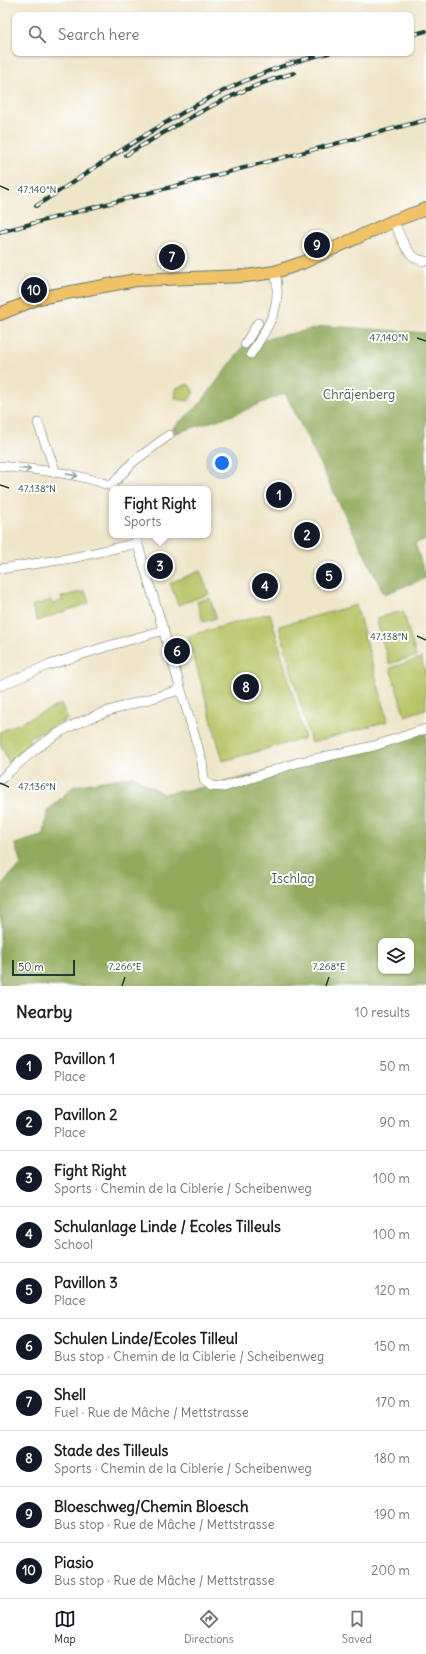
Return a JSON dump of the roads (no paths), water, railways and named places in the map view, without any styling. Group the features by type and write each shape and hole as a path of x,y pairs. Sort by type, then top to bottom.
{"main road":[{"path":"0,314 39,298 136,280 246,276 274,272 301,263 394,221 426,209"}],"street":[{"path":"394,221 409,252 423,261 426,261"},
{"path":"251,354 271,322 275,312 278,287 274,272"},
{"path":"245,344 258,323"},
{"path":"38,423 56,473"},
{"path":"114,486 133,462 169,435"},
{"path":"0,466 94,479 109,486"},
{"path":"0,569 84,556 137,539 202,761 204,780 211,786 224,787 296,763 374,746 426,729"},
{"path":"0,686 52,664 164,630"},
{"path":"0,780 32,753 62,731 98,715 180,690"}],"railway":[{"path":"414,34 426,31"},
{"path":"36,206 140,138 213,96 250,78 289,64 318,56"},
{"path":"126,155 208,108 250,88 294,73"},
{"path":"0,232 426,120"}],"place":[{"name":"Bloeschweg/Chemin Bloesch","path":"317,245"},
{"name":"Shell","path":"172,257"},
{"name":"Piasio","path":"34,290"},
{"name":"Pavillon 1","path":"279,495"},
{"name":"Pavillon 2","path":"307,535"},
{"name":"Fight Right","path":"160,566"},
{"name":"Pavillon 3","path":"329,576"},
{"name":"Schulanlage Linde / Ecoles Tilleuls","path":"265,586"},
{"name":"Schulen Linde/Ecoles Tilleul","path":"177,651"},
{"name":"Stade des Tilleuls","path":"246,687"}],"park label":[{"name":"Chräjenberg","path":"359,394"},
{"name":"Ischlag","path":"293,878"}]}
